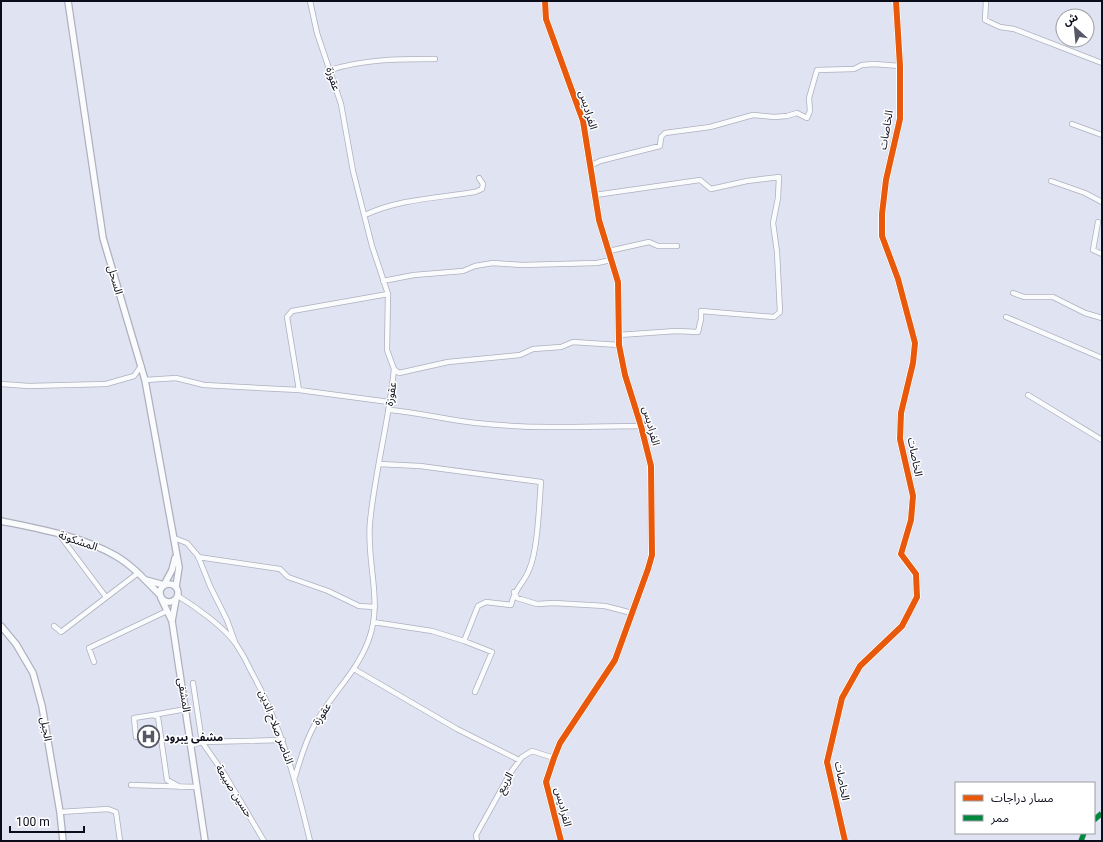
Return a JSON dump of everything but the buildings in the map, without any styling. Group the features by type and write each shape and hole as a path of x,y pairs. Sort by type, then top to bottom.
{"street":[{"name":"السحل","path":"68,1 103,238 145,380 174,538 175,556 178,567 176,587"},
{"name":"عقوزة","path":"295,777 314,726 354,669 369,639 375,607 375,593 370,554 370,523 394,369 387,350 388,294 383,281 354,171 341,104 317,34 310,1"},
{"name":"الفراديس","path":"545,1 546,19 583,121 599,220 618,282 619,345 625,375 641,426 651,466 652,555 615,660 560,743 546,782 561,841"},
{"name":"الخاصات","path":"845,841 827,762 842,698 860,666 902,626 917,597 916,574 901,554 911,520 913,496 900,439 901,413 914,363 915,343 898,279 882,236 882,214 886,180 900,119 900,66 896,1"},
{"path":"986,1 985,20 1000,28 1014,29 1102,63"},
{"path":"330,70 371,61 398,58 436,59"},
{"path":"590,166 600,161 660,146 661,137 665,133 710,127 753,115 781,116 797,113 807,118 810,111 809,98 816,70 854,69 862,65 874,64 900,66"},
{"path":"1072,124 1102,135"},
{"path":"595,195 700,180 711,189 747,181 779,177 778,198 773,223 777,252 780,312 774,317 701,311 698,332 676,331 619,335"},
{"path":"365,215 376,210 424,199 475,192 482,189 483,184 479,178"},
{"path":"1051,182 1085,193 1102,202"},
{"path":"1098,222 1093,250 1102,254"},
{"path":"609,251 649,242 658,246 678,246"},
{"path":"383,281 414,275 463,271 475,266 493,263 506,265 597,263 611,260"},
{"path":"1013,293 1024,297 1053,297 1085,313 1102,318"},
{"path":"299,390 288,314 292,311 388,294"},
{"path":"1006,317 1102,358"},
{"path":"394,369 399,373 448,362 520,355 533,349 561,347 573,342 619,345"},
{"path":"1,384 29,386 106,384 134,376 141,366"},
{"path":"145,380 176,378 204,385 299,390 390,402"},
{"path":"1028,395 1102,440"},
{"path":"388,410 413,412 475,423 521,426 641,426"},
{"path":"380,464 427,466 541,482 534,553 529,571 514,592 511,605 486,602 478,606 464,641"},
{"name":"المشكونة","path":"1,521 58,533 91,544 117,556 146,579"},
{"path":"58,533 106,597"},
{"path":"174,538 187,543 198,557 210,586 227,620 236,644"},
{"path":"160,597 160,590 172,570 175,556"},
{"path":"198,557 280,569 288,577 328,591 359,606 375,607"},
{"path":"54,626 61,632 138,573"},
{"path":"146,579 164,585 171,584 176,587 177,597 172,621"},
{"path":"146,579 160,597 172,621"},
{"path":"514,592 517,598 537,604 554,603 605,606 632,613"},
{"path":"160,597 169,602 177,597"},
{"name":"الناصر صلاح الدين","path":"177,597 213,622 236,644 266,698 283,740 295,777 310,841"},
{"path":"94,662 89,648 167,611"},
{"name":"المشفى","path":"172,621 192,745 205,841"},
{"path":"373,622 432,631 492,652 475,692"},
{"name":"الجبل","path":"1,626 16,644 33,673 42,706 60,812 63,841"},
{"path":"354,669 443,721 519,760"},
{"path":"194,683 202,742"},
{"path":"136,737 134,718 186,709"},
{"path":"153,715 158,717 166,780 180,786"},
{"path":"192,745 202,742 283,740"},
{"name":"حسين صيبعة","path":"202,742 264,841"},
{"name":"الربيع","path":"477,841 476,835 510,772 522,756 532,751 554,758"},
{"path":"131,785 197,787"},
{"path":"60,812 108,809 116,812 120,841"}],"marked path":[{"path":"1095,819 1102,813"},
{"path":"1081,841 1084,834"}],"cycle path":[{"path":"545,1 546,19 583,121 599,220 618,282 619,345 625,375 641,426 651,466 652,555 648,569 615,660 560,743 546,782 561,841"},
{"path":"845,841 827,762 842,698 860,666 902,626 917,597 916,574 901,554 911,520 913,496 900,439 901,413 913,363 915,343 898,279 882,236 882,214 886,180 900,119 900,66 896,1"}],"place":[{"name":"مشفى يبرود","path":"148,737"}]}
